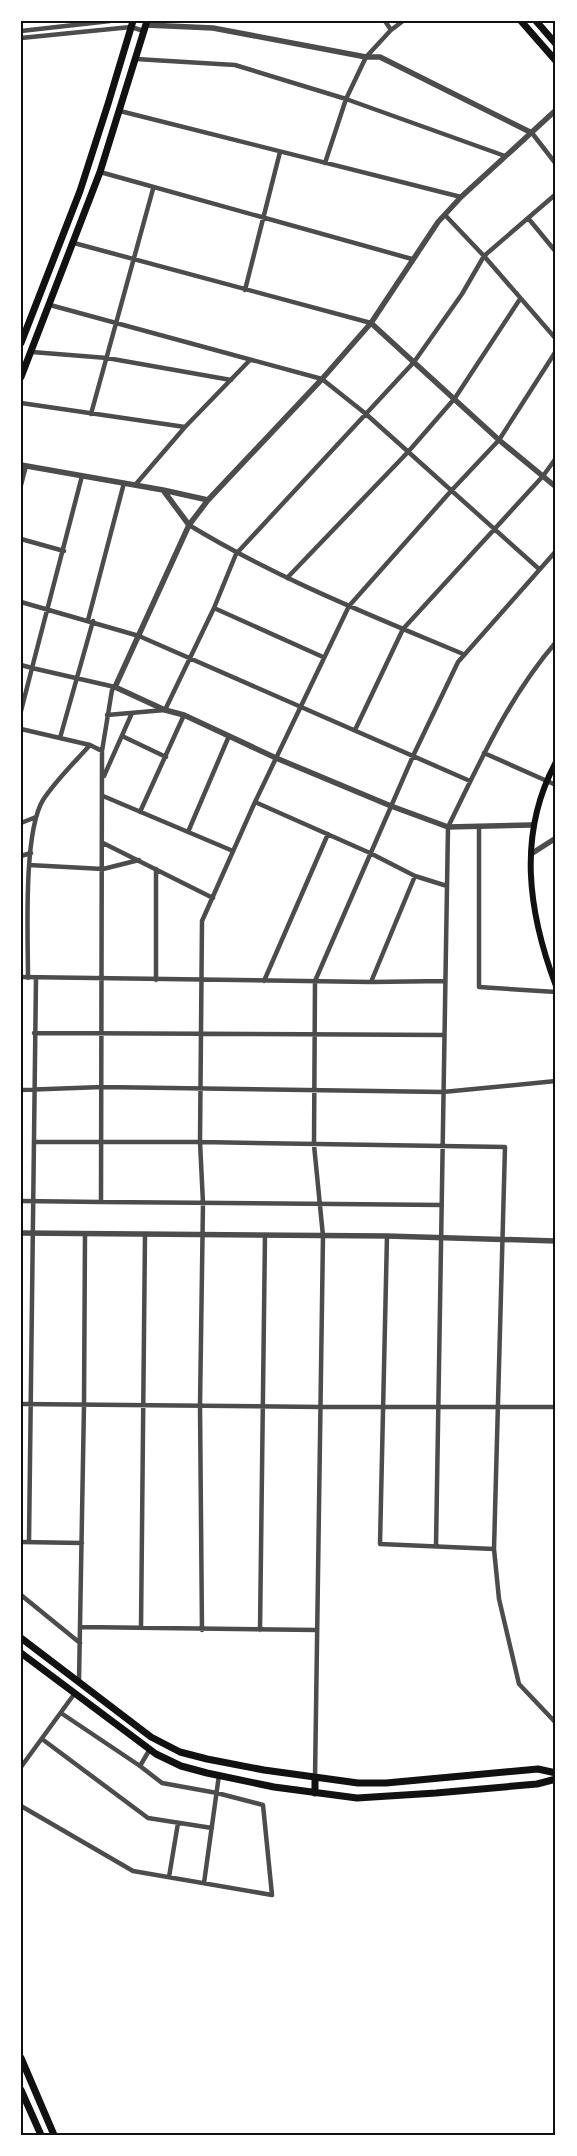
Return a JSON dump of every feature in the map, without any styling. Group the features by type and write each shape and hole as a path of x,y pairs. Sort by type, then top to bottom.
{"main road":[{"path":"522,21 556,61"},
{"path":"536,21 556,44"},
{"path":"21,344 80,191 132,24"},
{"path":"21,377 50,306 100,172 146,24"},
{"path":"556,762 546,779 532,825 531,854 532,892 543,953 556,986"},
{"path":"21,1638 165,1745 180,1752 220,1762 315,1778 358,1783 538,1769 556,1773"},
{"path":"21,1653 150,1750 181,1766 219,1775 315,1793 377,1798 537,1784 556,1779"},
{"path":"75,1693 80,1682"},
{"path":"219,1775 220,1762"},
{"path":"315,1778 315,1793"},
{"path":"21,2058 54,2135"},
{"path":"21,2090 41,2135"}],"street":[{"path":"21,31 110,21"},
{"path":"121,21 122,28"},
{"path":"214,28 216,21"},
{"path":"385,21 392,30"},
{"path":"325,163 346,99 366,57 403,21"},
{"path":"21,38 122,28 132,24 146,24 214,28 366,57 380,57 532,133 556,164"},
{"path":"136,59 235,66 346,99 505,156"},
{"path":"101,1202 103,979 102,751 112,690 139,636 189,525 208,500 322,379 371,323 412,260 445,215 461,197 556,110"},
{"path":"120,111 461,197"},
{"path":"245,290 280,152"},
{"path":"100,172 153,189 412,260"},
{"path":"91,414 107,358 114,324 153,189"},
{"path":"165,710 214,608 236,554 414,362 462,294 484,256 556,194"},
{"path":"445,215 484,256 556,339"},
{"path":"528,218 556,252"},
{"path":"74,243 371,323 499,440 556,487"},
{"path":"287,578 408,452 455,398 520,299"},
{"path":"50,306 249,361 322,379 366,414 539,569"},
{"path":"202,1630 200,1406 203,1203 200,1088 202,921 255,802 349,606 450,491 499,440 556,351"},
{"path":"32,352 107,358 231,380"},
{"path":"136,484 185,427 249,361"},
{"path":"21,403 185,427"},
{"path":"355,730 403,629 543,476 556,458"},
{"path":"21,485 24,466 136,484 208,500"},
{"path":"21,711 82,476"},
{"path":"60,738 124,483"},
{"path":"163,490 189,525 236,554 349,606 463,654"},
{"path":"21,539 64,551"},
{"path":"315,1778 323,1236 322,1204 314,1145 316,981 412,756 463,654 556,551"},
{"path":"21,602 139,636 470,781"},
{"path":"214,608 323,657"},
{"path":"436,1546 448,827 504,716 539,661 556,642"},
{"path":"21,665 115,687 165,710 184,715 276,758 391,806 448,827 532,825"},
{"path":"107,714 165,710"},
{"path":"102,779 132,713"},
{"path":"140,812 184,715"},
{"path":"21,729 90,745 102,751"},
{"path":"122,736 166,757"},
{"path":"188,832 229,736"},
{"path":"28,978 29,866 36,817 42,801 59,778 90,745"},
{"path":"484,753 556,785"},
{"path":"103,796 233,851"},
{"path":"255,802 370,853 415,876 447,886"},
{"path":"21,823 36,817"},
{"path":"479,826 479,987 556,992"},
{"path":"264,981 328,834"},
{"path":"531,854 556,838"},
{"path":"103,842 213,898"},
{"path":"21,856 31,853"},
{"path":"29,866 103,869 138,860"},
{"path":"156,869 156,980"},
{"path":"371,982 415,876"},
{"path":"21,978 371,982 445,981"},
{"path":"29,1542 36,978"},
{"path":"34,1033 444,1035"},
{"path":"21,1090 102,1087 443,1092 556,1082"},
{"path":"34,1142 200,1142 504,1147 494,1549 499,1600 519,1684 556,1723"},
{"path":"21,1201 442,1205"},
{"path":"21,1233 387,1236 556,1241"},
{"path":"80,1682 85,1234"},
{"path":"141,1628 145,1234"},
{"path":"260,1630 265,1235"},
{"path":"387,1236 385,1406 380,1544 494,1549"},
{"path":"21,1404 263,1407 556,1406"},
{"path":"21,1542 82,1543"},
{"path":"21,1595 80,1643"},
{"path":"81,1627 318,1630"},
{"path":"21,1767 75,1693"},
{"path":"21,1806 133,1871 272,1895 263,1805 218,1793 162,1783 61,1713"},
{"path":"42,1739 148,1818 212,1828"},
{"path":"140,1766 150,1750"},
{"path":"204,1883 219,1775"},
{"path":"169,1878 178,1823"}]}
